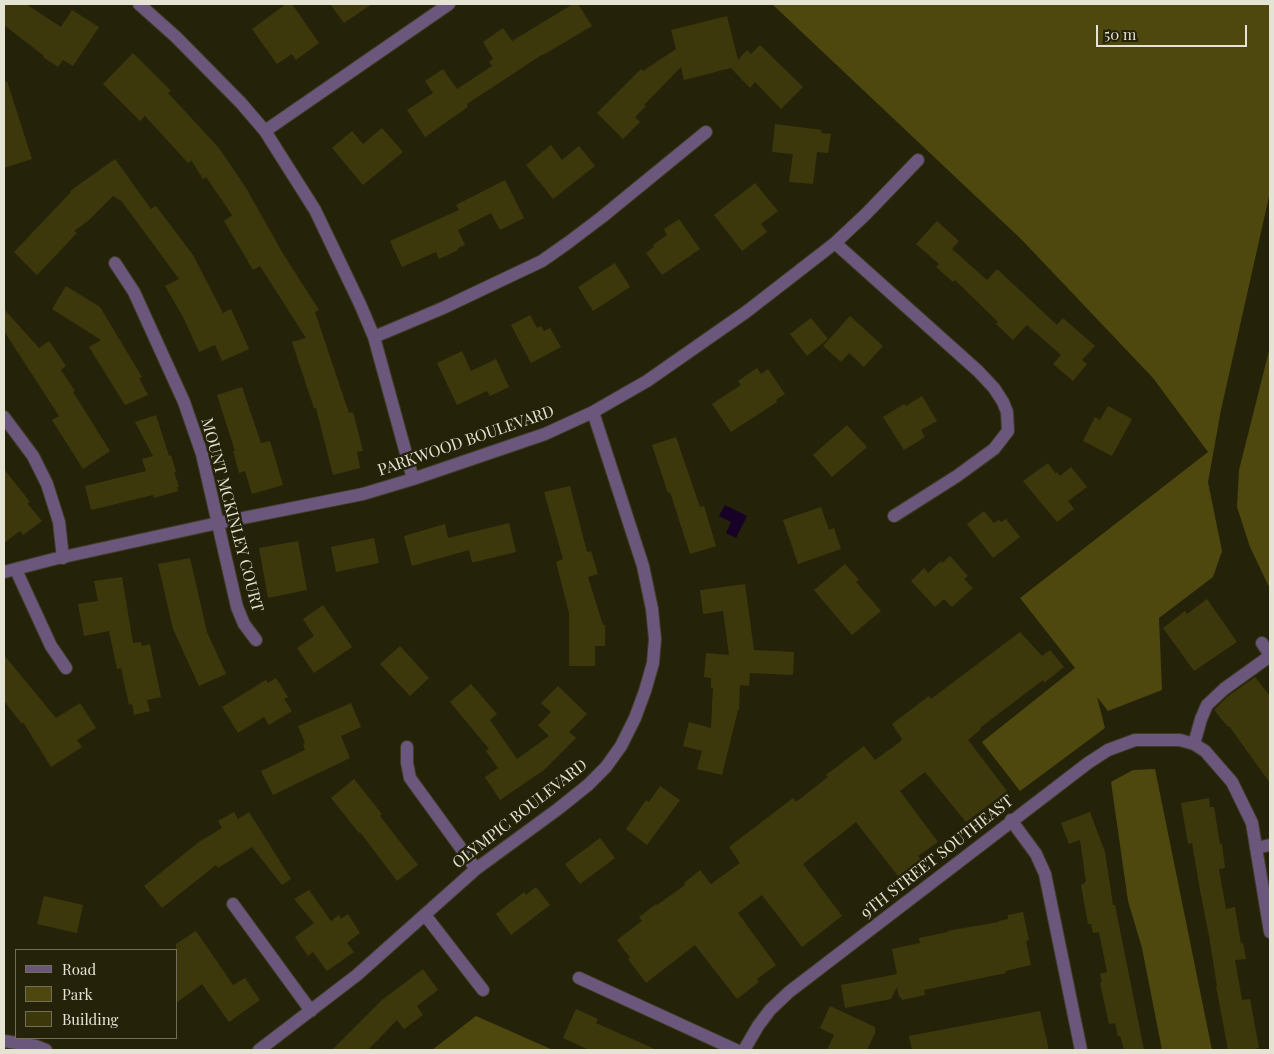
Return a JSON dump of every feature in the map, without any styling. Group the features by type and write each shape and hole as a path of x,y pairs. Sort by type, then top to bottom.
{"street":[{"path":"139,4 176,37 241,103 265,132 315,210 374,337 413,479"},
{"path":"265,132 449,4"},
{"path":"374,337 442,308 542,260 570,242 706,132"},
{"name":"PARKWOOD BOULEVARD","path":"10,571 218,523 363,494 545,434 593,412 647,380 738,317 835,242 866,214 918,160"},
{"path":"835,242 978,371 994,388 1007,412 1008,431 994,449 957,476 894,516"},
{"name":"MOUNT MCKINLEY COURT","path":"115,263 134,292 164,353 184,402 202,454 237,607 244,624 256,640"},
{"name":"OLYMPIC BOULEVARD","path":"259,1050 357,976 476,869 588,785 606,767 621,746 645,691 653,663 655,639 652,609 643,566 593,412"},
{"path":"4,417 33,456 47,484 59,522 63,558"},
{"path":"10,571 51,646 66,668"},
{"path":"1262,643 1270,656 1224,689 1208,705 1201,719 1194,744 1205,751 1232,782 1252,823 1270,932"},
{"name":"9TH STREET SOUTHEAST","path":"744,1050 758,1026 780,999 1080,768 1108,750 1135,740 1180,740 1194,744"},
{"path":"407,747 407,763 410,778 476,869"},
{"path":"1012,820 1036,854 1045,874 1081,1050"},
{"path":"1256,848 1270,844"},
{"path":"233,904 311,1011"},
{"path":"425,915 483,990"},
{"path":"579,978 736,1050"},
{"path":"11,1039 46,1050"}],"green space":[{"path":"772,4 1270,4 1270,192 1221,410 1208,482 1222,551 1213,577 1159,618 1162,690 1108,711 1097,697 1105,728 1020,791 982,742 1075,668 1020,598 1208,452 1153,378 1021,239"},
{"path":"1270,347 1270,589 1250,547 1237,507 1239,470"},
{"path":"1155,769 1212,1050 1162,1050 1142,948 1128,901 1111,782 1133,770"},
{"path":"476,1016 553,1050 432,1050"}],"shaded area":[{"path":"725,505 747,516 736,538 726,533 731,522 719,516"}],"building":[{"path":"4,4 26,4 61,27 72,10 99,27 73,66 63,60 58,67 4,25"},
{"path":"286,4 292,4 319,43 296,60 292,54 277,64 252,29"},
{"path":"330,4 372,4 344,23"},
{"path":"573,4 578,4 592,26 543,54 467,104 468,107 425,137 407,110 433,93 425,81 443,69 457,89 492,66 489,62 493,59 483,42 503,28 512,41"},
{"path":"727,16 738,60 747,50 751,54 760,45 803,87 781,109 755,82 750,88 731,68 684,80 681,67 644,105 646,106 635,117 640,122 623,139 597,113 641,69 643,71 676,49 671,30"},
{"path":"133,53 171,91 168,93 219,148 246,188 282,252 319,310 315,312 349,413 353,412 363,451 357,452 360,468 333,475 316,408 314,408 292,342 306,338 260,266 253,270 224,221 232,215 206,177 203,179 191,160 188,163 145,116 140,121 103,84"},
{"path":"7,81 32,159 4,168 4,82"},
{"path":"775,124 822,130 821,133 831,134 828,153 817,152 813,184 789,182 793,154 772,152"},
{"path":"382,128 403,152 363,185 332,148 352,131 363,144"},
{"path":"551,145 562,160 579,146 595,166 553,199 526,165"},
{"path":"115,159 151,209 156,206 193,255 223,313 231,309 249,349 222,361 215,345 199,352 183,317 165,286 179,279 120,199 113,196 88,221 74,231 77,233 37,275 14,252 70,191"},
{"path":"505,180 524,218 500,230 491,213 458,230 465,245 458,248 458,250 439,259 436,252 402,267 390,241 459,210 456,205"},
{"path":"755,183 778,211 761,224 767,232 742,251 714,215"},
{"path":"679,219 700,249 662,275 646,253 654,247 653,245 667,235 664,229"},
{"path":"937,221 959,241 952,249 987,280 997,269 1057,325 1063,318 1095,346 1082,360 1087,364 1073,381 1053,364 1061,355 1027,325 1013,340 996,324 998,322 955,280 953,282 936,267 939,264 916,244"},
{"path":"615,263 630,287 593,311 578,287"},
{"path":"66,286 100,307 142,377 139,378 148,395 125,405 89,347 101,340 52,309"},
{"path":"4,309 39,348 49,341 66,366 61,370 75,391 73,392 110,451 83,469 52,420 59,416 4,331"},
{"path":"530,315 537,328 541,326 544,331 550,328 561,347 531,363 511,325"},
{"path":"850,316 883,346 864,367 849,353 841,362 823,346"},
{"path":"811,318 828,339 807,356 790,334"},
{"path":"462,351 471,371 496,359 509,387 490,396 487,391 457,405 437,363"},
{"path":"757,368 761,374 768,369 785,394 776,400 777,402 731,432 712,404 741,385 738,381"},
{"path":"242,387 261,443 270,441 283,485 252,494 245,471 239,473 233,451 235,451 217,395"},
{"path":"922,396 937,421 921,430 925,437 904,450 883,417"},
{"path":"1108,406 1132,419 1112,456 1083,441 1095,417 1100,420"},
{"path":"156,415 176,472 174,472 179,487 177,487 178,491 154,498 153,495 91,510 85,486 146,471 142,459 153,456 135,422"},
{"path":"847,425 867,447 832,477 813,455"},
{"path":"676,437 700,507 704,506 716,546 690,554 670,492 668,493 652,445"},
{"path":"1048,463 1056,474 1057,472 1060,476 1071,467 1087,487 1068,501 1074,509 1057,522 1023,481"},
{"path":"4,469 30,502 27,503 42,521 23,535 20,531 4,543"},
{"path":"570,486 587,552 591,551 598,574 588,577 603,625 605,625 605,646 595,646 595,666 569,666 569,613 556,562 563,559 544,492"},
{"path":"821,507 829,530 834,528 841,549 798,564 783,520"},
{"path":"984,511 994,523 1006,519 1020,537 993,558 967,524"},
{"path":"509,523 516,552 472,562 469,550 412,566 404,536 445,524 448,538"},
{"path":"374,538 379,563 336,572 331,547"},
{"path":"298,541 307,590 268,598 259,548"},
{"path":"950,556 968,576 964,579 973,588 952,607 944,599 935,607 911,581 924,568 928,573 941,561 942,563"},
{"path":"190,558 207,632 226,674 199,686 173,629 158,564"},
{"path":"845,564 859,580 856,582 881,611 852,635 814,590"},
{"path":"122,577 133,643 141,642 142,646 150,644 161,697 147,700 150,711 134,715 132,704 129,705 121,668 117,669 109,631 84,636 78,604 98,601 94,581"},
{"path":"745,584 754,650 794,652 793,675 750,673 749,686 740,685 739,710 722,775 697,769 702,751 683,746 689,722 711,728 713,688 711,688 711,678 704,677 706,653 729,655 723,611 703,614 700,590"},
{"path":"1207,599 1237,642 1194,671 1163,628 1185,611 1187,614"},
{"path":"323,605 352,647 314,673 297,648 314,636 303,619"},
{"path":"1020,632 1042,656 1050,650 1064,667 1044,683 1043,680 980,728 968,740 1007,791 966,822 925,772 900,791 938,842 918,856 921,859 898,876 856,822 803,864 842,916 802,947 762,895 738,913 776,965 757,979 759,982 737,999 695,945 646,983 628,959 630,958 617,940 642,921 639,917 685,885 684,883 700,870 711,884 740,863 729,847 793,798 796,802 828,777 826,775 864,746 875,760 900,742 902,739 892,724 929,696 931,699"},
{"path":"400,646 429,678 410,696 380,664"},
{"path":"4,655 56,718 80,703 96,728 77,740 82,747 51,767 23,722 22,724 4,701"},
{"path":"1255,677 1270,696 1270,783 1229,726 1214,710 1227,697"},
{"path":"276,678 288,697 284,699 292,711 269,725 264,717 238,733 222,707 266,680 268,683"},
{"path":"471,684 497,714 490,720 517,759 549,736 538,725 551,712 541,703 558,686 587,714 569,732 576,738 544,770 500,800 485,777 498,768 486,751 489,749 450,702"},
{"path":"351,703 361,727 341,736 350,758 273,795 261,771 305,750 303,744 305,743 298,726"},
{"path":"354,779 382,814 380,816 418,865 397,881 360,832 331,798"},
{"path":"660,786 680,800 647,845 626,829 646,800 649,802"},
{"path":"1209,798 1210,807 1214,807 1220,844 1222,844 1225,868 1219,869 1226,909 1235,907 1241,944 1243,943 1246,959 1235,960 1242,1000 1250,999 1259,1048 1249,1050 1228,1050 1192,843 1188,844 1181,803"},
{"path":"234,812 238,819 249,812 291,879 282,885 252,847 218,868 216,865 162,908 144,886 199,842 222,828 218,821"},
{"path":"1090,812 1105,852 1113,905 1115,905 1144,1050 1124,1050 1115,1023 1109,1024 1100,983 1102,982 1100,974 1107,972 1099,932 1093,933 1091,924 1088,924 1081,885 1086,882 1080,840 1069,844 1061,823"},
{"path":"600,838 615,858 580,884 565,864"},
{"path":"536,887 550,905 511,935 496,914 524,892 526,895"},
{"path":"309,890 331,921 339,915 341,919 348,914 360,933 347,943 354,952 327,971 313,952 308,956 295,937 314,923 294,899"},
{"path":"44,896 83,905 77,933 37,924"},
{"path":"1023,912 1029,940 1026,941 1031,965 1005,971 1006,973 924,990 925,995 902,1000 899,997 897,987 891,999 845,1008 841,985 897,974 892,949 920,943 919,938 999,922 1008,919 1008,915"},
{"path":"196,931 233,985 245,978 260,1000 229,1022 202,984 178,1002 178,949 176,949 176,944"},
{"path":"423,969 438,990 417,1006 423,1015 404,1029 397,1020 368,1050 332,1050 382,1000"},
{"path":"830,1006 875,1027 875,1033 867,1050 827,1050 834,1035 820,1028"},
{"path":"576,1009 598,1019 596,1023 657,1050 589,1050 563,1038"},
{"path":"1040,1011 1049,1050 912,1050 909,1036"}]}
